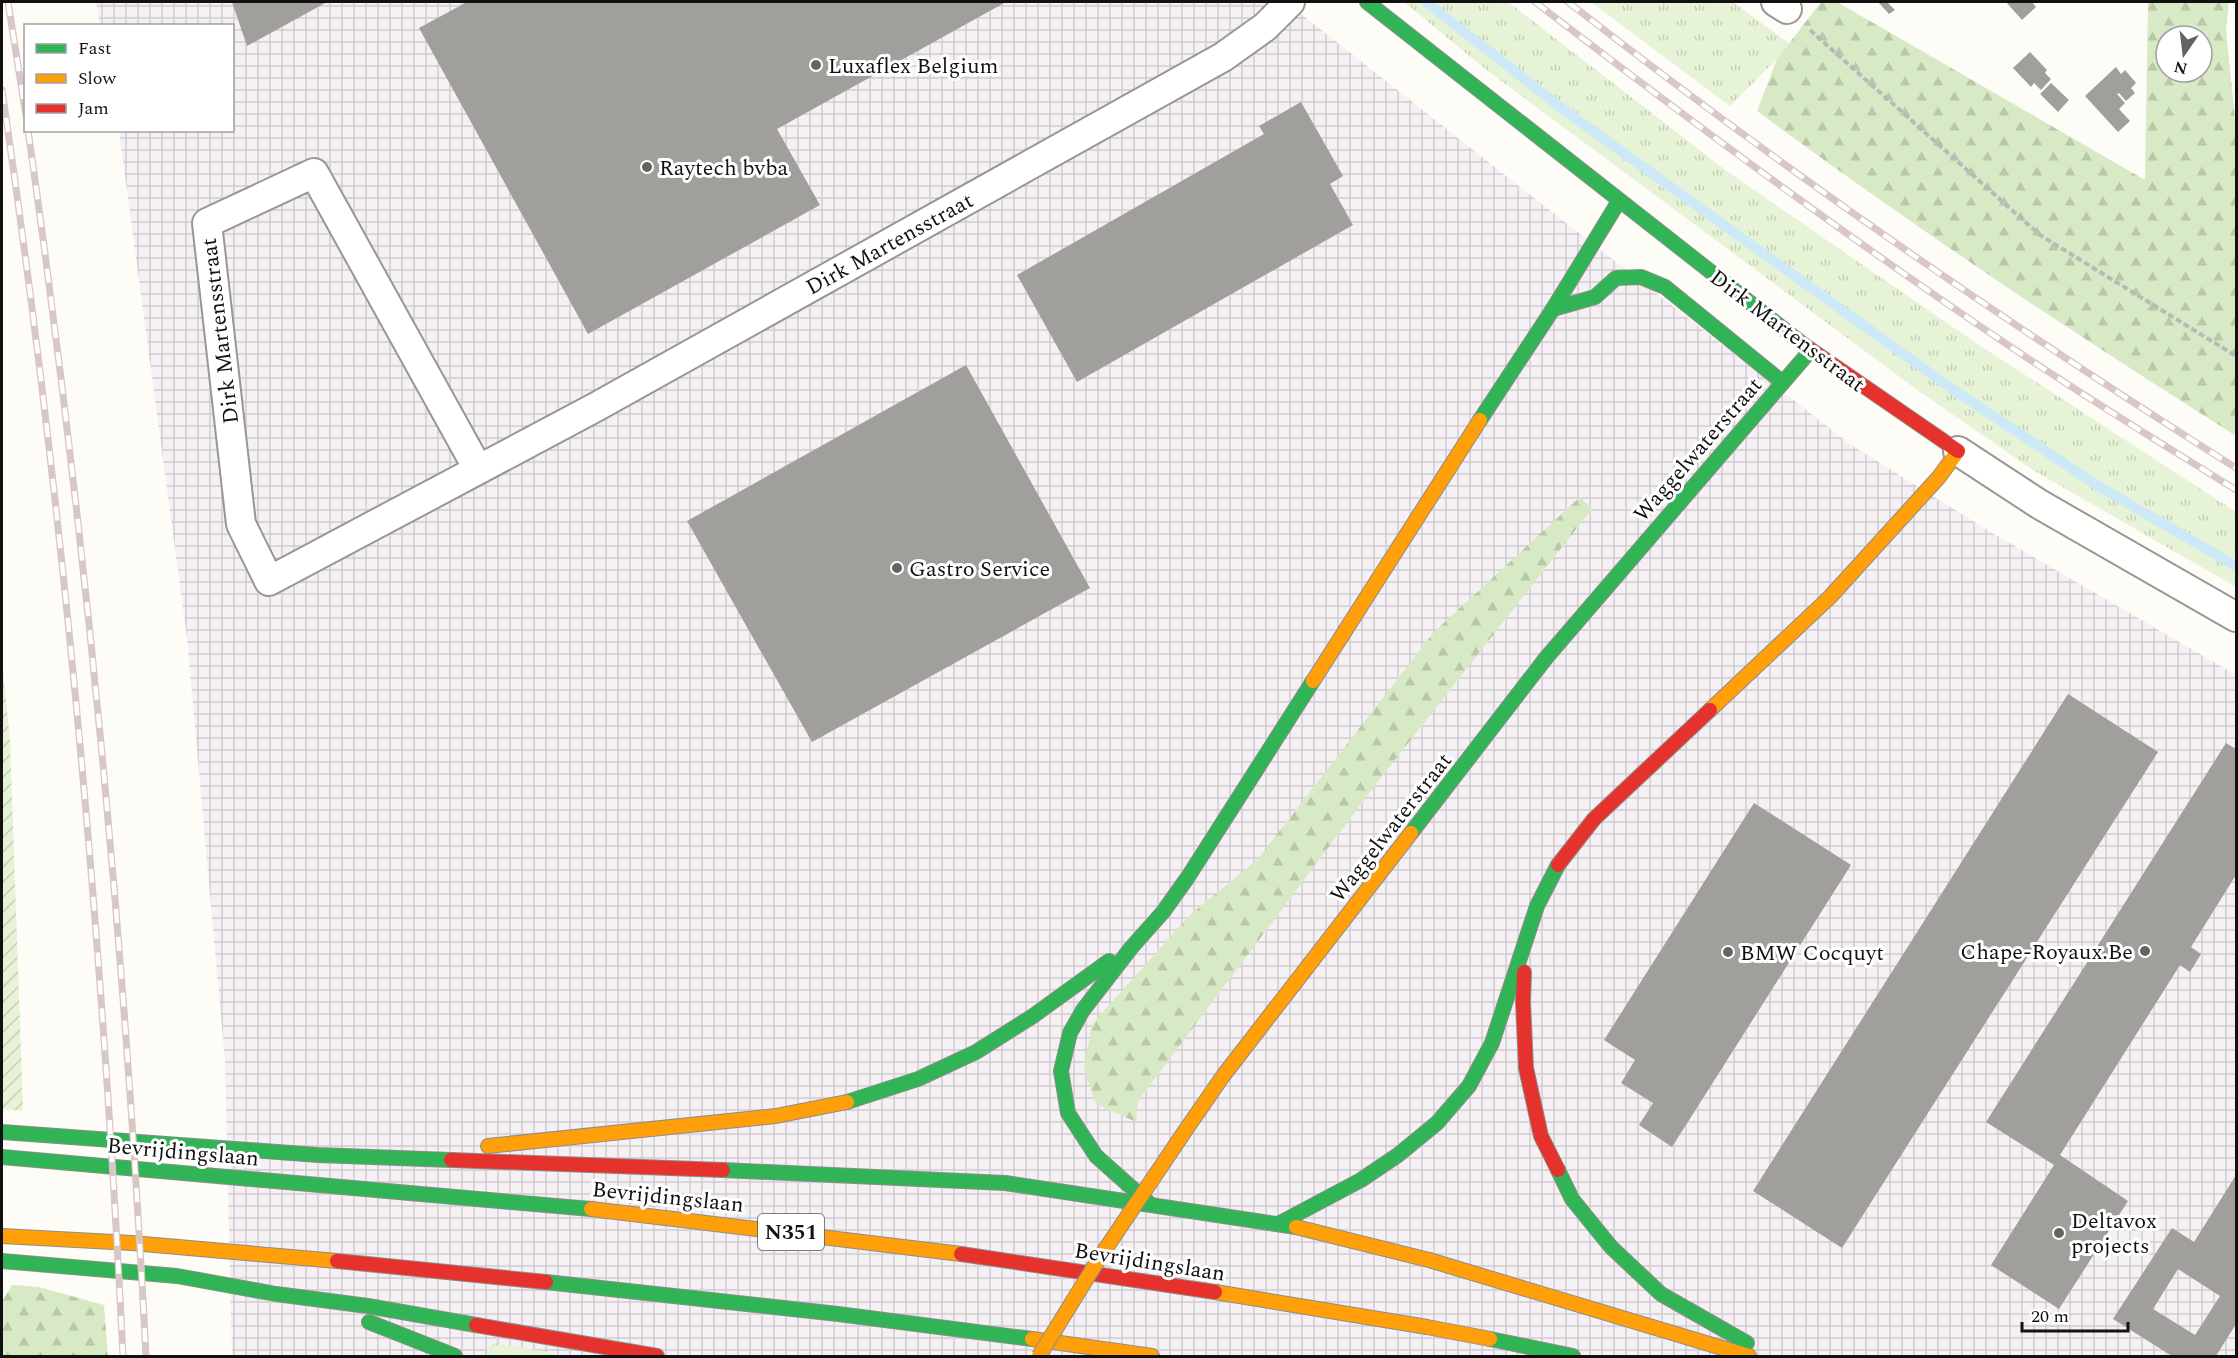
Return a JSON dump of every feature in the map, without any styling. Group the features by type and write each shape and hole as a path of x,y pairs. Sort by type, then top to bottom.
{"main road":[{"name":"Dirk Martensstraat","path":"1366,2 1810,350 1958,451"},
{"path":"1150,1204 1095,1156 1068,1113 1061,1071 1070,1033 1083,1010 1131,948 1163,912 1188,877 1553,309 1619,201"},
{"path":"1553,309 1595,297 1616,278 1641,277 1665,287 1782,382"},
{"name":"Waggelwaterstraat","path":"1038,1356 1100,1257 1230,1067 1450,786 1546,658 1810,350"},
{"path":"1280,1222 1361,1180 1398,1155 1437,1123 1469,1086 1492,1043 1537,906 1562,858 1594,819 1830,597 1939,477 1958,451"},
{"path":"1525,947 1523,1002 1526,1068 1541,1136 1572,1198 1611,1247 1661,1294 1755,1354"},
{"path":"420,1160 453,1150 776,1116 854,1101 918,1079 976,1052 1033,1016 1085,977 1131,948"},
{"path":"2,1132 318,1155 993,1182 1280,1222 1429,1260 1755,1354"},
{"name":"Bevrijdingslaan","path":"2,1157 566,1206 882,1243 1117,1276 1427,1327 1573,1356"},
{"path":"2,1236 295,1256 717,1300 1040,1339 1152,1356"},
{"path":"6,1268 177,1276 276,1294 368,1306 657,1356"},
{"path":"276,1294 364,1320 425,1342 455,1356"}],"street":[{"name":"Dirk Martensstraat","path":"478,469 314,173 207,224 241,524 269,581 596,407 1222,57 1265,27 1290,2"},
{"name":"Dirk Martensstraat","path":"1958,451 2039,504 2236,617"},
{"path":"6,1268 37,1237"}],"path":[{"path":"1782,5 2040,235 2236,356"}],"shaded area":[{"path":"96,2 1286,2 1851,445 1994,534 2236,675 2236,1356 232,1356 225,1062 187,638 119,132 234,132 234,24 100,24"}],"green space":[{"path":"1404,2 1508,2 1728,172 1973,341 2236,512 2236,587 2033,470 1916,389 1484,68"},
{"path":"1591,2 1733,2 1790,44 1730,106"},
{"path":"1821,2 1837,2 2145,180 2148,2 2229,2 2226,30 2236,128 2236,436 1994,278 1874,196 1757,111 1777,59"},
{"path":"1580,497 1592,509 1376,784 1138,1101 1136,1122 1096,1104 1084,1069 1092,1024 1191,914 1257,860 1434,632"},
{"path":"2,660 10,741 23,1111 2,1109"},
{"path":"12,1285 39,1287 104,1305 108,1356 2,1356 2,1302"},
{"path":"496,1343 569,1356 488,1356 487,1351"}],"building":[{"path":"232,2 327,2 247,46"},
{"name":"Raytech bvba","path":"467,2 1006,2 777,129 820,205 588,334 419,28"},
{"path":"1878,2 1887,2 1895,10 1889,14"},
{"path":"2006,2 2032,2 2036,7 2022,20"},
{"path":"2030,52 2047,70 2045,73 2051,79 2041,90 2034,83 2031,87 2013,68"},
{"path":"2116,67 2121,74 2125,70 2136,83 2131,88 2135,93 2126,101 2119,93 2117,94 2125,103 2119,109 2130,121 2118,132 2085,96"},
{"path":"2051,83 2069,100 2058,112 2040,94"},
{"path":"1301,102 1343,176 1330,184 1353,225 1077,382 1017,275 1264,134 1259,126"},
{"name":"Gastro Service","path":"966,365 1090,588 812,742 687,521"},
{"path":"2068,694 2158,752 1842,1248 1753,1191"},
{"name":"Chape-Royaux.Be","path":"2226,743 2236,749 2236,875 2191,947 2201,954 2190,972 2180,965 2060,1155 2128,1201 2059,1309 1991,1265 2054,1165 1986,1122"},
{"name":"BMW Cocquyt","path":"1754,803 1851,865 1672,1147 1639,1125 1653,1103 1621,1083 1635,1060 1604,1040"},
{"path":"2236,1175 2236,1324 2216,1356 2172,1356 2113,1319 2172,1228 2194,1242","holes":["2178,1269 2220,1296 2195,1335 2153,1309"]}],"waterway":[{"path":"1426,2 1568,113 1945,384 2098,486 2236,566"}],"railway":[{"path":"8,2 24,103"},
{"path":"1535,2 1711,135 1950,306 2039,366 2236,490"},
{"path":"1568,2 1730,125 1896,243 2065,358 2236,468"},
{"path":"2,90 44,405 78,722 104,1038 123,1356"},
{"path":"28,132 68,436 101,742 127,1049 146,1356"}],"traffic: fast":[{"path":"1367,2 1804,345"},
{"path":"1480,420 1553,309 1619,201"},
{"path":"1553,309 1595,297 1616,278 1641,277 1665,287 1782,382"},
{"path":"1411,833 1546,658 1811,350"},
{"path":"1150,1204 1096,1156 1068,1113 1061,1071 1070,1033 1083,1010 1131,948 1163,912 1188,877 1313,681"},
{"path":"1280,1223 1361,1180 1398,1155 1437,1123 1469,1086 1492,1043 1537,906 1558,865"},
{"path":"847,1102 918,1079 976,1052 1033,1016 1109,961"},
{"path":"2,1132 318,1155 451,1160"},
{"path":"2,1157 591,1209"},
{"path":"723,1170 1005,1183 1296,1227"},
{"path":"1558,1170 1572,1199 1611,1247 1661,1294 1747,1343"},
{"path":"2,1261 177,1276 476,1325"},
{"path":"546,1282 838,1314 1032,1339"},
{"path":"369,1322 455,1356"},
{"path":"1490,1339 1573,1356"}],"traffic: slow":[{"path":"1313,681 1480,420"},
{"path":"1710,710 1830,597 1939,477 1958,451"},
{"path":"1185,1131 1223,1076 1411,833"},
{"path":"488,1146 776,1116 847,1102"},
{"path":"1039,1356 1100,1257 1185,1131"},
{"path":"591,1209 961,1254"},
{"path":"1296,1227 1429,1260 1749,1356"},
{"path":"2,1236 132,1243 337,1261"},
{"path":"1215,1292 1490,1339"},
{"path":"1032,1339 1152,1356"}],"traffic: jam":[{"path":"1804,345 1958,451"},
{"path":"1558,865 1594,819 1710,710"},
{"path":"1524,972 1526,1068 1541,1136 1558,1170"},
{"path":"451,1160 723,1170"},
{"path":"961,1254 1215,1292"},
{"path":"337,1261 546,1282"},
{"path":"476,1325 657,1356"}],"place":[{"name":"Luxaflex Belgium","path":"816,65"},
{"name":"Raytech bvba","path":"647,167"},
{"name":"Gastro Service","path":"897,568"},
{"name":"Chape-Royaux.Be","path":"2145,951"},
{"name":"BMW Cocquyt","path":"1728,952"},
{"name":"Deltavox projects","path":"2059,1233"}]}
